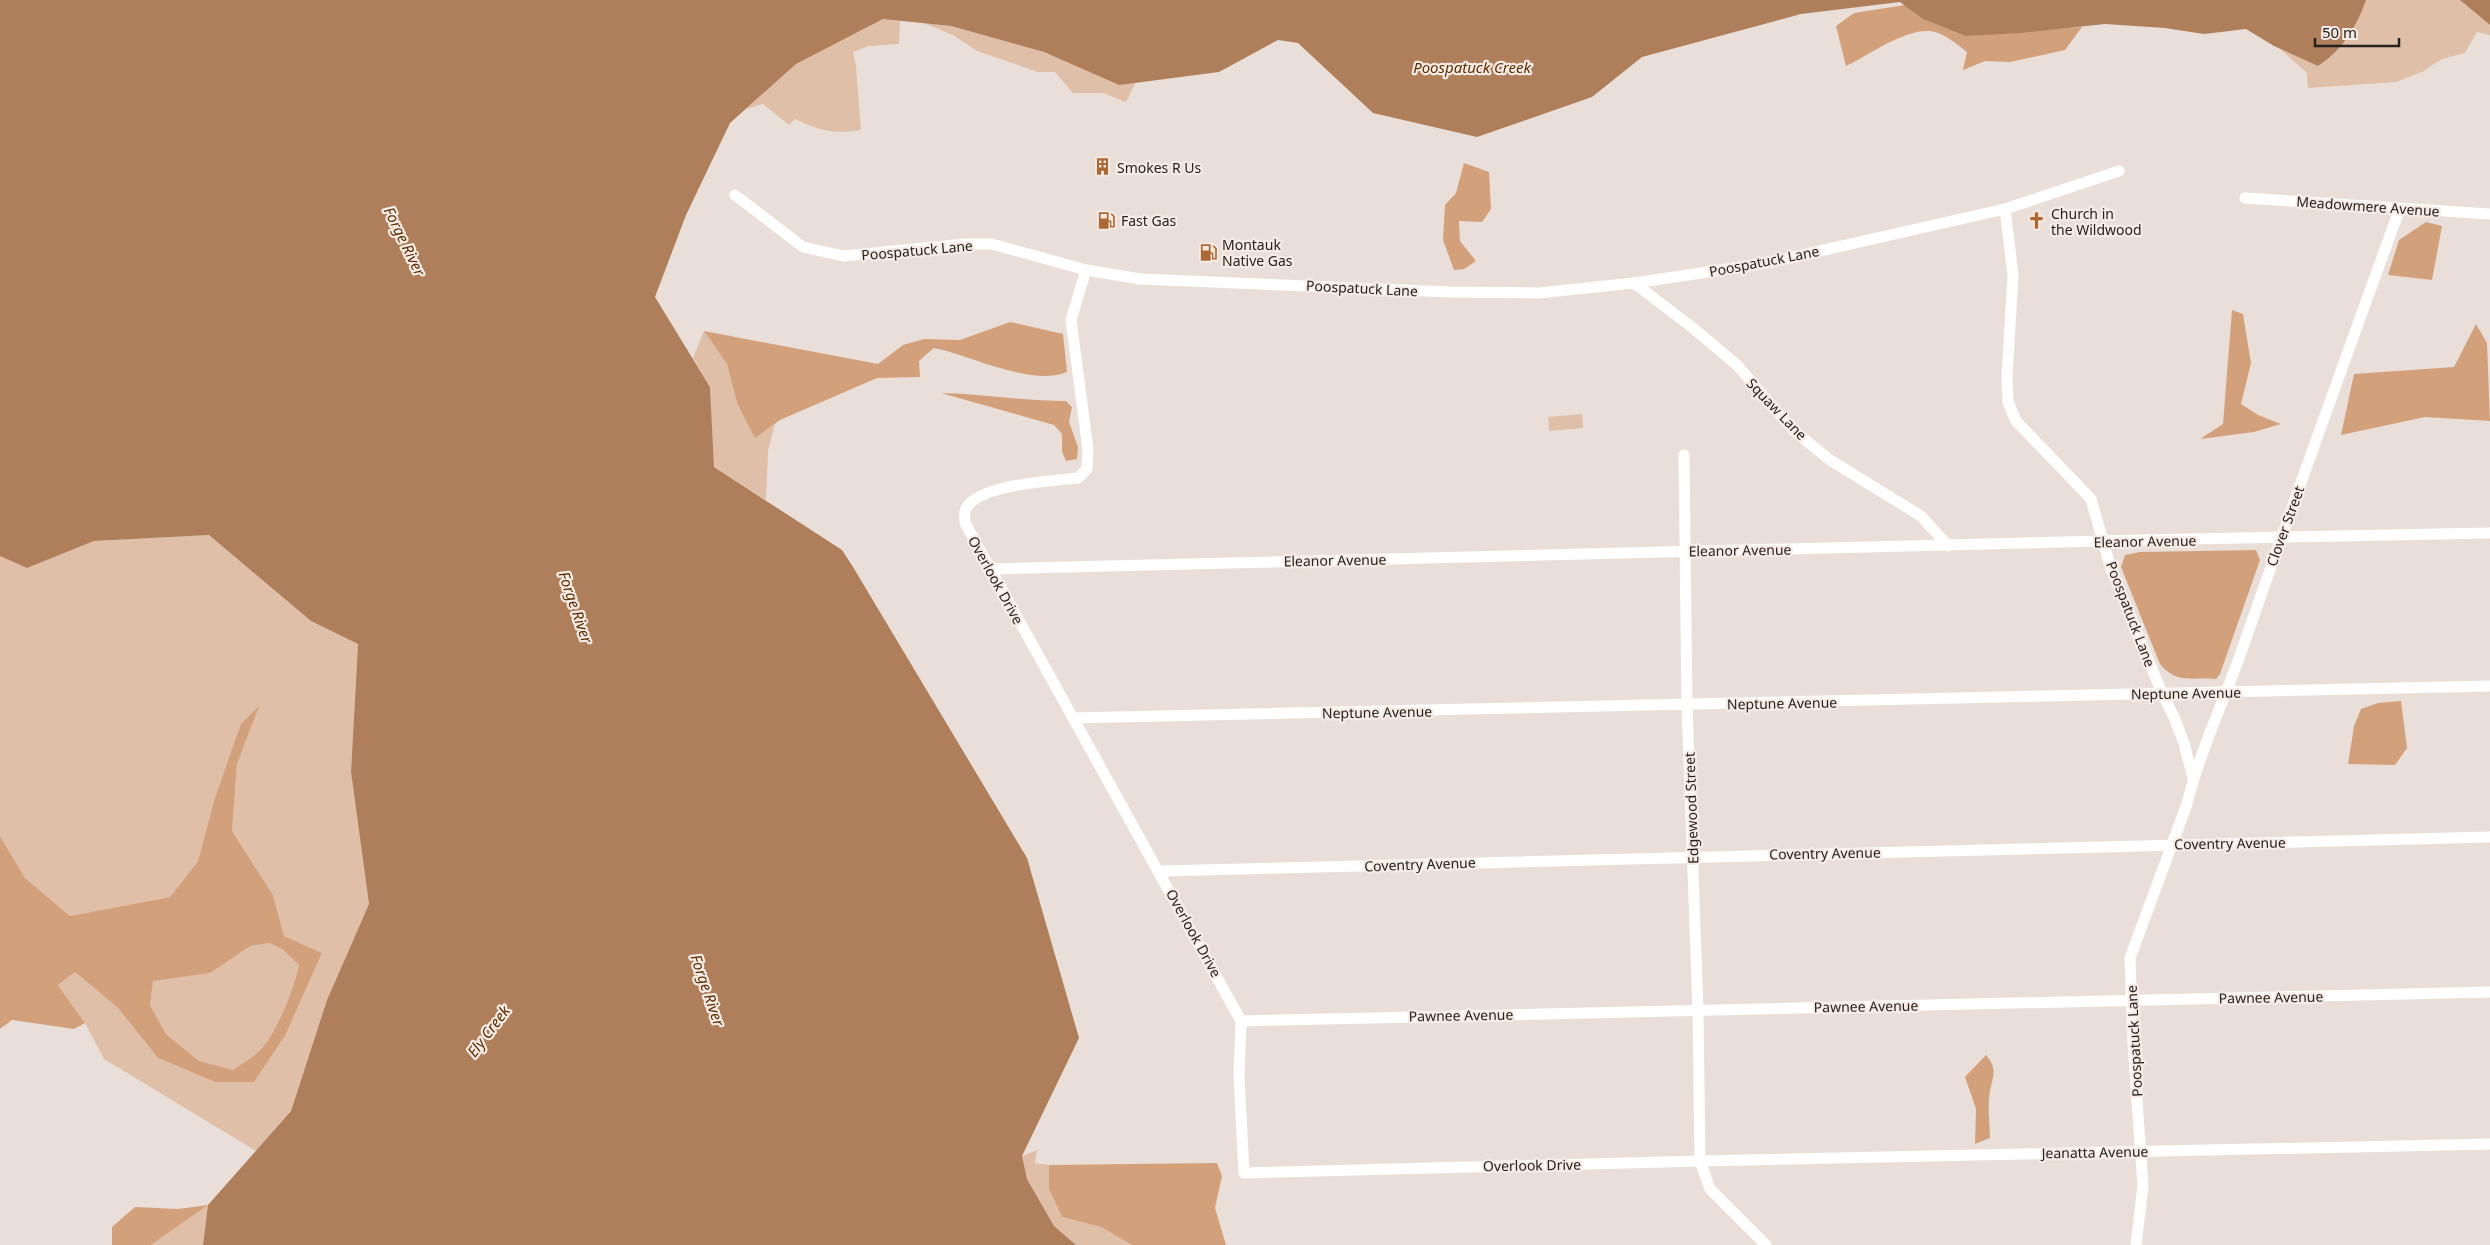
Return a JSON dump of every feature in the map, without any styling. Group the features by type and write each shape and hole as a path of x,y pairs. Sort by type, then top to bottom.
{"street":[{"name":"Poospatuck Lane","path":"735,195 803,247 844,256 964,244 992,244 1086,270 1146,280 1450,292 1539,293 1634,283 1767,263 2004,209 2119,171"},
{"name":"Meadowmere Avenue","path":"2245,198 2490,214"},
{"name":"Clover Street","path":"2172,844 2187,804 2193,778 2228,692 2281,538 2400,208"},
{"name":"Poospatuck Lane","path":"2004,209 2013,275 2007,377 2008,402 2016,421 2091,499 2105,542 2111,569 2184,743 2193,778"},
{"name":"Overlook Drive","path":"1086,270 1071,320 1088,449 1086,469 1078,478 993,490 972,502 965,511 965,523 1242,1021 1240,1083 1244,1173 1700,1161"},
{"name":"Squaw Lane","path":"1634,283 1693,328 1737,365 1793,430 1830,460 1921,516 1948,546"},
{"name":"Edgewood Street","path":"1684,455 1687,705 1698,1010 1700,1161"},
{"name":"Eleanor Avenue","path":"990,569 2490,533"},
{"name":"Neptune Avenue","path":"1073,718 2490,686"},
{"name":"Coventry Avenue","path":"1160,871 2490,837"},
{"name":"Poospatuck Lane","path":"2136,1245 2142,1210 2142,1151 2131,1000 2130,958 2172,844"},
{"name":"Pawnee Avenue","path":"1242,1021 2490,992"},
{"name":"Jeanatta Avenue","path":"1700,1161 2490,1144"},
{"path":"1700,1161 1710,1189 1766,1245"}],"shaded area":[{"path":"2366,0 2460,0 2490,25 2490,35 2477,32 2465,53 2442,59 2422,72 2396,82 2308,88 2307,73 2279,48 2318,66 2327,60 2348,37"},
{"path":"1905,5 1923,19 1965,36 2082,27 2065,50 2010,62 1985,61 1963,70 1967,52 1946,37 1928,31 1904,36 1846,66 1836,26 1854,13"},
{"path":"883,19 900,21 899,44 869,46 853,52 856,66 861,130 843,132 827,130 795,119 789,125 763,104 746,109 796,64"},
{"path":"923,23 951,26 1044,52 1119,85 1136,82 1126,102 1103,93 1073,93 1055,72 1038,72 977,51 953,35"},
{"path":"1464,163 1489,172 1491,209 1482,222 1459,221 1460,241 1476,261 1464,269 1454,270 1443,240 1445,205 1456,193"},
{"path":"2426,222 2442,226 2432,280 2388,275 2399,240"},
{"path":"2232,310 2243,314 2251,363 2241,404 2258,415 2281,424 2254,432 2200,439 2223,424"},
{"path":"1010,322 1063,334 1067,372 1053,376 1019,373 934,348 919,361 920,377 877,378 780,420 755,438 737,403 727,364 704,331 878,364 903,345 924,339 960,340"},
{"path":"2476,324 2487,343 2490,421 2425,417 2341,435 2354,374 2454,367"},
{"path":"704,331 727,364 737,403 755,437 775,424 768,451 766,500 714,467 710,387 693,358"},
{"path":"941,393 1066,401 1072,407 1069,422 1078,447 1077,459 1066,461 1062,452 1062,434 1054,425"},
{"path":"1582,414 1583,428 1549,431 1548,417"},
{"path":"209,535 311,621 358,644 351,772 369,904 327,1000 291,1111 256,1151 104,1059 85,1023 58,985 75,972 118,1008 158,1058 215,1082 254,1082 285,1036 322,953 284,936 273,895 232,831 237,764 258,707 214,801 198,861 170,897 70,916 25,878 0,836 0,556 27,568 94,541"},
{"path":"2256,550 2260,560 2220,674 2216,679 2185,678 2178,677 2166,670 2160,664 2121,567 2125,555 2140,552"},
{"path":"2401,701 2407,748 2395,765 2348,764 2354,726 2361,709 2378,703"},
{"path":"259,706 237,764 232,831 273,895 284,936 322,953 285,1036 254,1082 215,1082 158,1058 118,1008 75,972 58,985 85,1023 74,1029 12,1020 0,1029 0,836 25,878 70,916 170,897 198,861 214,801 241,724","holes":["269,943 282,949 299,965 297,975 278,1024 265,1045 252,1057 233,1070 199,1061 166,1034 150,1005 153,981 210,973 250,946"]},
{"path":"269,943 282,949 299,965 289,998 278,1024 265,1045 255,1055 233,1070 199,1061 166,1034 150,1005 153,980 210,973 250,945"},
{"path":"1986,1055 1992,1064 1994,1073 1989,1103 1990,1138 1975,1144 1976,1109 1965,1077"},
{"path":"1037,1150 1035,1163 1049,1165 1049,1189 1062,1217 1101,1227 1132,1245 1076,1245 1054,1226 1027,1179 1022,1156"},
{"path":"1217,1163 1222,1176 1215,1208 1226,1245 1132,1245 1101,1227 1062,1217 1049,1189 1049,1165"},
{"path":"208,1205 203,1245 151,1245"},
{"path":"208,1205 151,1245 112,1245 112,1227 135,1207 178,1209"}],"water":[{"path":"0,0 2366,0 2348,37 2327,60 2318,66 2274,46 2246,29 2204,34 2165,28 2105,24 2020,33 1965,36 1923,19 1900,2 1801,14 1642,57 1592,97 1477,137 1373,113 1298,43 1278,40 1219,72 1119,85 1044,52 951,26 883,19 796,64 730,123 686,215 655,297 710,387 714,467 842,550 1027,858 1079,1038 1022,1156 1027,1179 1054,1226 1076,1245 203,1245 208,1205 291,1111 327,1000 369,904 351,772 358,644 311,621 209,535 94,541 27,568 0,556"},
{"path":"2460,0 2490,0 2490,25"}],"place":[{"name":"Smokes R Us","path":"1103,167"},
{"name":"Fast Gas","path":"1107,220"},
{"name":"Church in the Wildwood","path":"2037,221"},
{"name":"Montauk Native Gas","path":"1208,252"}],"water label":[{"name":"Poospatuck Creek","path":"1472,67"},
{"name":"Forge River","path":"405,241"},
{"name":"Forge River","path":"576,607"},
{"name":"Forge River","path":"708,990"},
{"name":"Ely Creek","path":"488,1031"}]}
